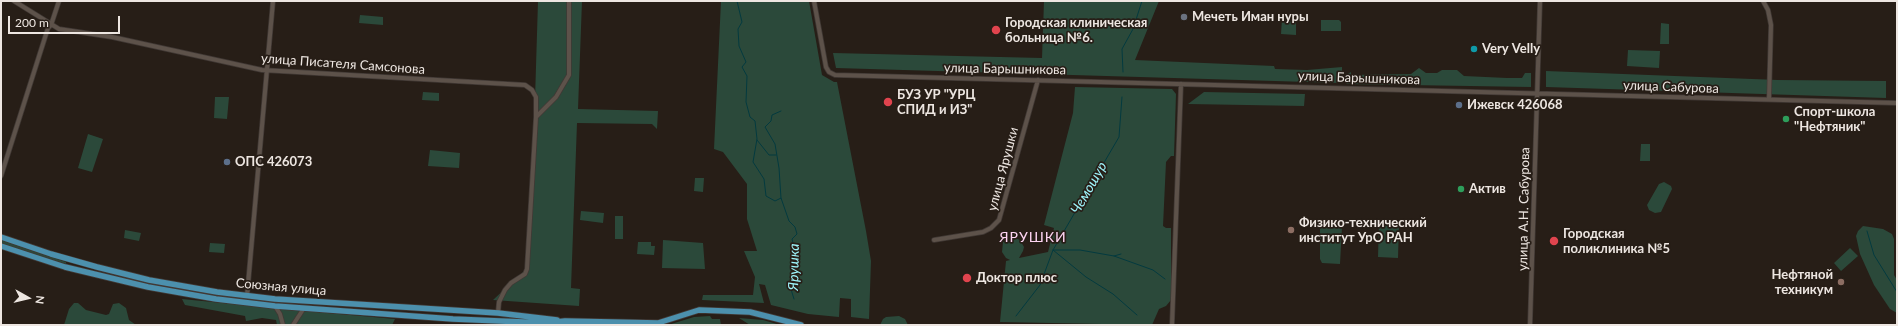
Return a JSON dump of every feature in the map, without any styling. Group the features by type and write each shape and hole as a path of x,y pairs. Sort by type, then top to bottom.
{"main road":[{"name":"Союзная улица","path":"1,237 50,254 97,267 150,280 217,292 275,299 498,313 547,321"},
{"name":"Союзная улица","path":"1,246 73,268 148,287 216,299 274,306 453,319 565,321 594,324 658,322 699,310 750,312 801,325"},
{"path":"216,299 217,292"},
{"path":"274,306 275,299"}],"street":[{"name":"улица Писателя Самсонова","path":"14,1 59,29 112,37 267,70 523,85 531,88 536,97 536,117 527,269 523,275 511,282 503,293 499,302 498,313"},
{"path":"1,176 48,28 51,25 59,1"},
{"path":"247,296 273,1"},
{"path":"536,117 556,97 569,75 569,1"},
{"name":"улица Барышникова","path":"814,1 826,67 829,72 835,75 1537,93"},
{"path":"1537,93 1540,1"},
{"path":"1763,1 1768,10 1771,25 1768,99"},
{"name":"улица Ярушки","path":"934,240 983,232 991,228 999,220 1038,80"},
{"path":"1172,325 1181,84"},
{"name":"улица Сабурова","path":"1537,93 1897,103"},
{"name":"улица А.Н. Сабурова","path":"1530,325 1537,93"},
{"path":"274,306 280,314 283,325"},
{"path":"294,325 304,308"}],"green space":[{"path":"538,1 582,1 578,109 658,111 657,129 652,124 577,123 571,288 580,289 579,306 493,300 525,270 535,99"},
{"path":"721,1 809,1 822,75 834,82 837,82 866,231 871,261 869,319 851,317 851,299 840,298 839,317 808,314 771,305 765,285 759,284 764,303 702,300 703,295 753,295 755,277 744,251 757,251 747,219 747,184 723,152 714,149"},
{"path":"1044,1 1159,1 1135,60 1274,66 1275,69 1307,70 1342,67 1342,83 836,68 833,53 1042,58"},
{"path":"360,15 383,17 383,25 359,23"},
{"path":"1282,19 1296,20 1296,35 1281,34"},
{"path":"1321,20 1339,20 1341,22 1341,31 1321,31"},
{"path":"1661,23 1669,24 1669,44 1660,44"},
{"path":"1628,50 1660,51 1659,68 1627,66"},
{"path":"1419,68 1426,73 1437,73 1442,70 1457,70 1464,76 1507,78 1522,78 1525,73 1531,73 1531,87 1346,84 1346,75 1351,72 1351,75 1411,74"},
{"path":"1546,71 1778,80 1886,81 1886,98 1546,87"},
{"path":"1075,87 1172,89 1176,94 1174,156 1171,156 1166,162 1163,226 1166,228 1171,228 1171,300 1166,306 1159,309 1152,325 1000,322 1006,261 1010,260 1006,258 1002,252 1003,242 1013,237 1020,240 1024,247 1019,258 1048,252 1054,228 1044,225 1073,113"},
{"path":"423,92 439,93 439,101 422,100"},
{"path":"1204,92 1305,94 1304,106 1188,104"},
{"path":"215,97 229,97 227,119 214,118"},
{"path":"88,134 103,139 92,172 78,168"},
{"path":"1641,144 1650,144 1650,161 1640,161"},
{"path":"430,150 460,153 459,168 428,166"},
{"path":"695,178 704,178 703,192 694,191"},
{"path":"1664,182 1671,186 1672,189 1661,212 1655,213 1649,210 1647,205 1659,184"},
{"path":"581,211 604,213 603,223 580,220"},
{"path":"615,216 623,216 623,239 615,239"},
{"path":"1379,222 1399,223 1398,258 1378,257"},
{"path":"1320,226 1342,227 1340,264 1322,263 1320,259"},
{"path":"1863,226 1883,229 1892,234 1894,239 1894,275 1897,280 1897,313 1890,309 1874,285 1860,254 1856,236 1858,231"},
{"path":"125,230 141,233 139,241 124,238"},
{"path":"1,240 66,262 66,264 1,244"},
{"path":"663,240 703,243 705,269 662,268"},
{"path":"638,242 651,242 651,246 655,246 654,255 637,254"},
{"path":"210,243 225,244 224,253 209,252"},
{"path":"1850,248 1858,256 1841,271 1834,263"},
{"path":"182,299 274,308 277,310 282,325 277,325 276,320 262,318 246,321 245,316 185,305"},
{"path":"74,303 78,303 86,310 106,315 109,314 113,304 119,303 126,308 129,320 136,325 64,325 69,309"},
{"path":"280,309 300,311 292,325 285,325"},
{"path":"304,311 395,319 392,325 295,325"},
{"path":"710,316 712,319 720,319 721,325 668,325 694,317"},
{"path":"899,316 905,319 908,325 880,325 886,317"},
{"path":"739,318 763,320 780,325 750,325"}],"waterway":[{"name":"Ярушка","path":"737,1 742,22 738,29 739,46 746,62 742,67 747,76 746,102 750,117 755,121 757,139 753,162 764,179 766,196 775,201 781,198 789,221 795,227 797,234 792,239 794,247 790,286 794,299"},
{"name":"Чемошур","path":"1123,72 1122,49 1133,29 1142,1"},
{"name":"Чемошур","path":"1016,316 1040,285 1053,250 1119,137 1122,97"},
{"path":"781,111 772,115 771,121 765,127 775,144 779,168 781,198"},
{"path":"757,140 769,155 776,155"},
{"path":"1867,231 1874,255 1897,292"},
{"path":"1053,250 1086,277 1113,294 1137,315"},
{"path":"1054,250 1080,250 1114,256 1121,254"},
{"path":"1114,256 1153,270 1165,279"}],"place":[{"name":"Мечеть Иман нуры","path":"1184,17"},
{"name":"Городская клиническая больница №6.","path":"996,30"},
{"name":"Very Velly","path":"1474,49"},
{"name":"БУЗ УР \"УРЦ СПИД и ИЗ\"","path":"888,102"},
{"name":"Ижевск 426068","path":"1459,105"},
{"name":"Спорт-школа \"Нефтяник\"","path":"1786,119"},
{"name":"ОПС 426073","path":"227,162"},
{"name":"Актив","path":"1461,189"},
{"name":"Физико-технический институт УрО РАН","path":"1291,230"},
{"name":"Городская поликлиника №5","path":"1554,241"},
{"name":"Доктор плюс","path":"967,278"},
{"name":"Нефтяной техникум","path":"1841,282"}],"district":[{"name":"ЯРУШКИ","path":"1033,237"}]}
